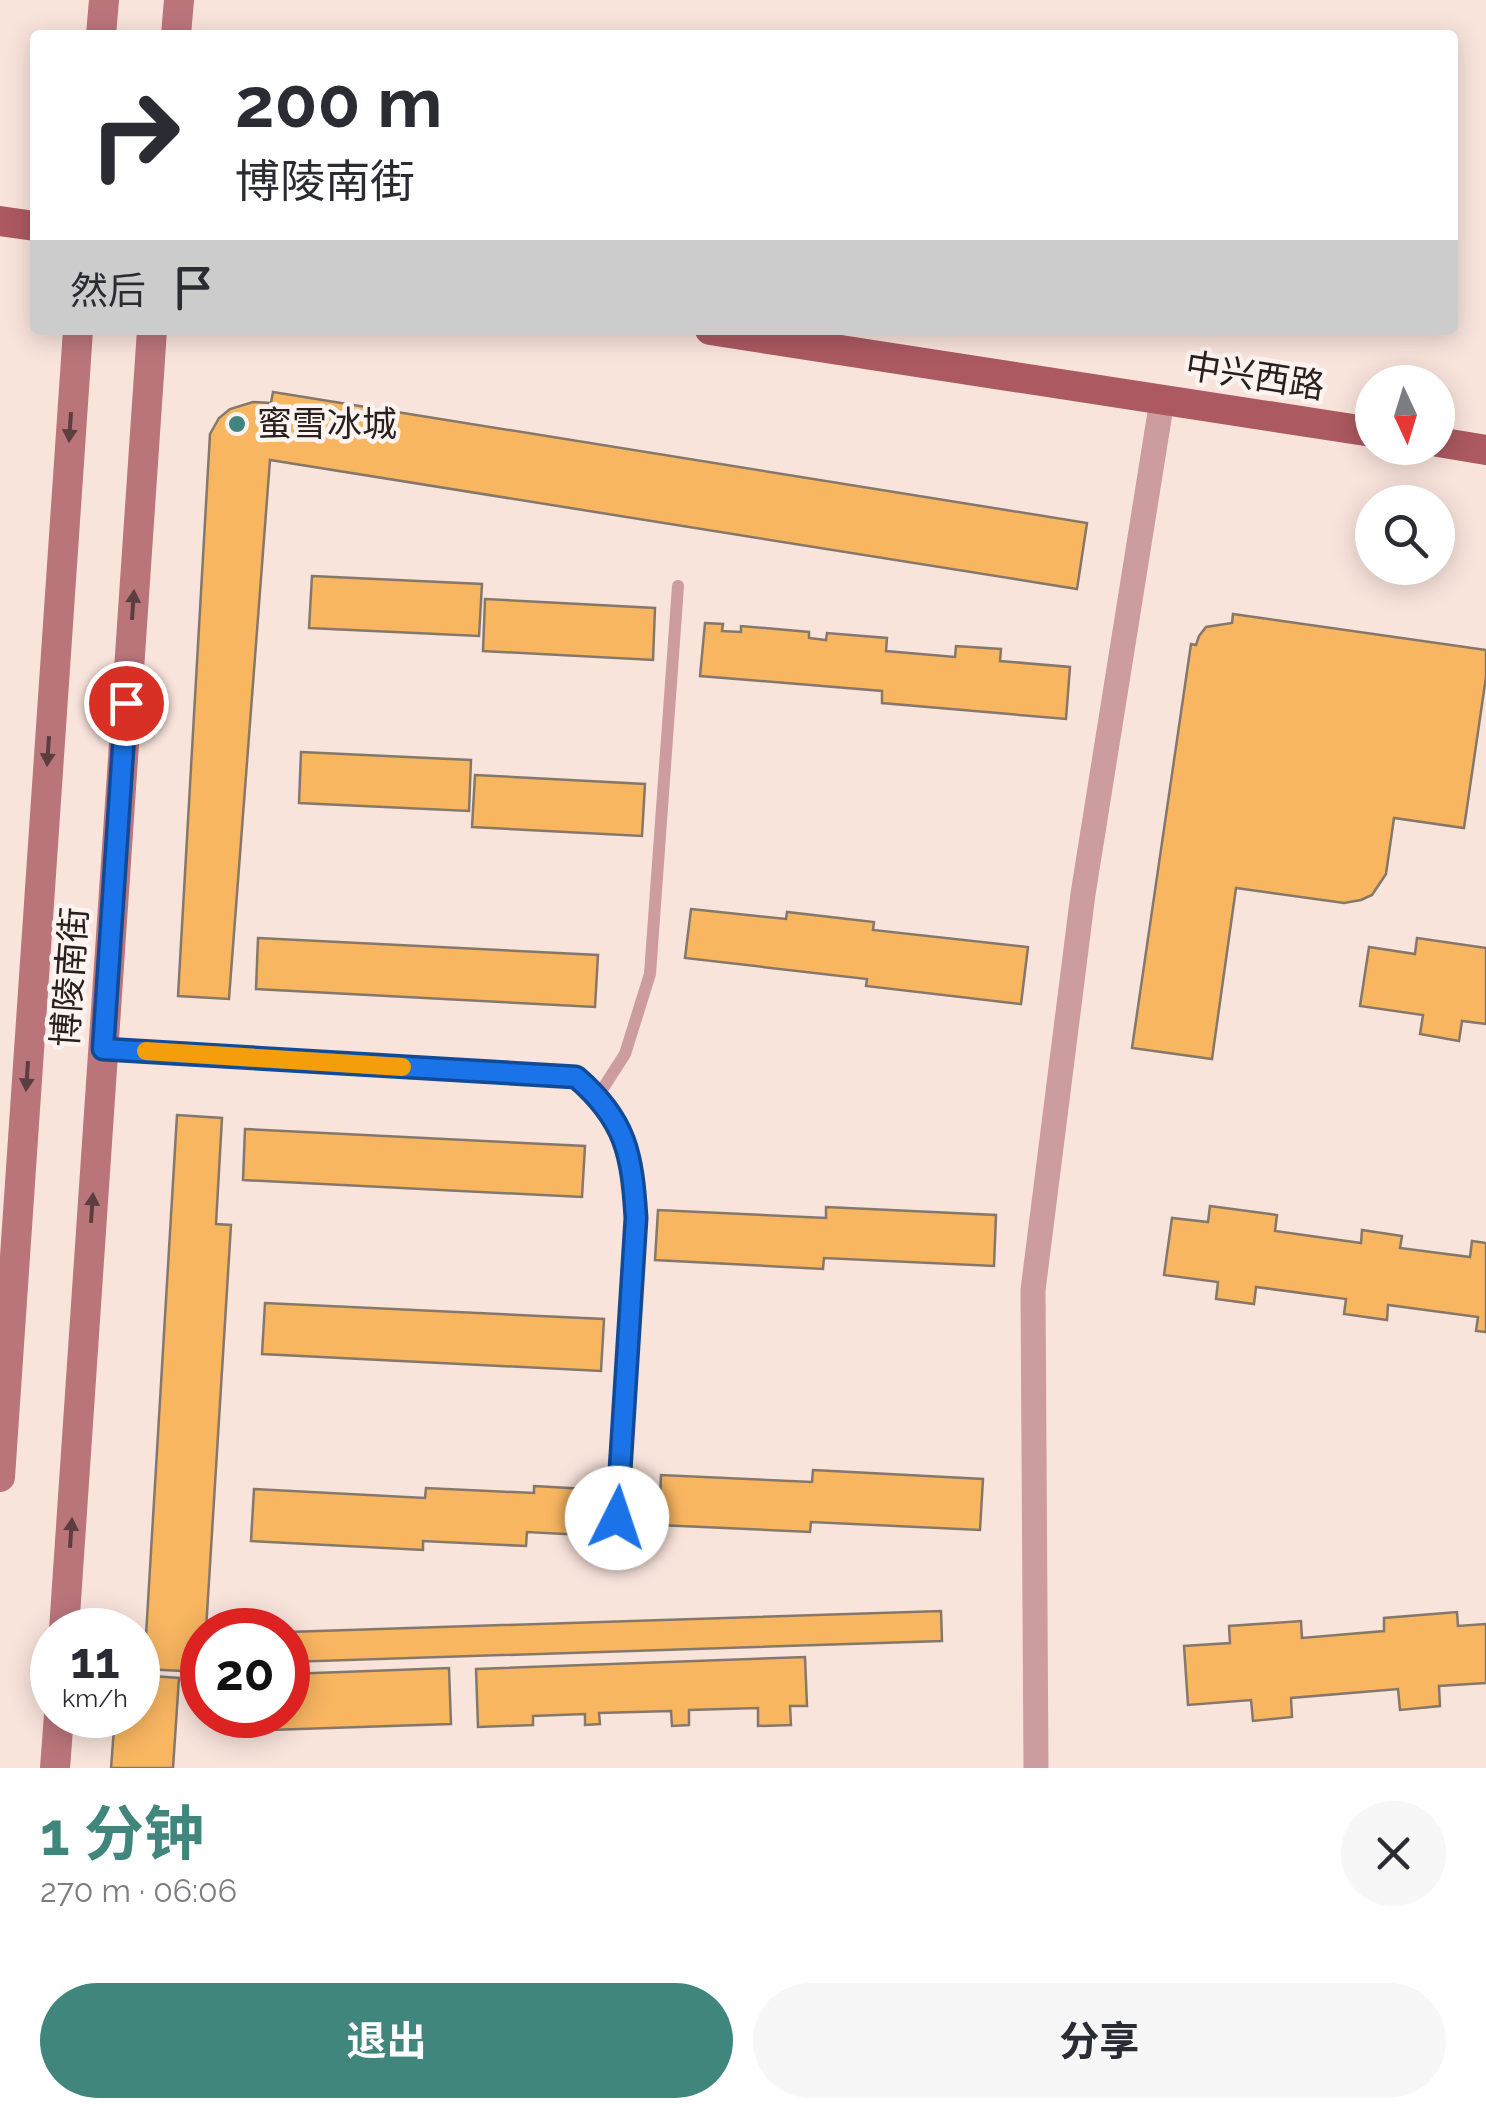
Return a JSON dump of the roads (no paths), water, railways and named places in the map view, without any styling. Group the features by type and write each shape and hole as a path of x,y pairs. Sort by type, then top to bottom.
{"main road":[{"path":"102,30 104,0"},
{"path":"176,30 179,0"},
{"path":"0,220 30,225"},
{"name":"博陵南街","path":"0,1476 78,335"},
{"name":"博陵南街","path":"65,1608 152,335"},
{"name":"中兴西路","path":"742,335 1355,429"},
{"path":"1455,445 1486,450"},
{"path":"55,1768 57,1738"}],"street":[{"path":"1036,1768 1034,1290 1083,894 1162,400"}],"lane":[{"path":"598,1096 624,1054 650,974 678,586"},
{"path":"103,1049 576,1077 598,1096 615,1119 627,1149 636,1218 615,1556"}],"place":[{"name":"蜜雪冰城","path":"237,424"}]}
